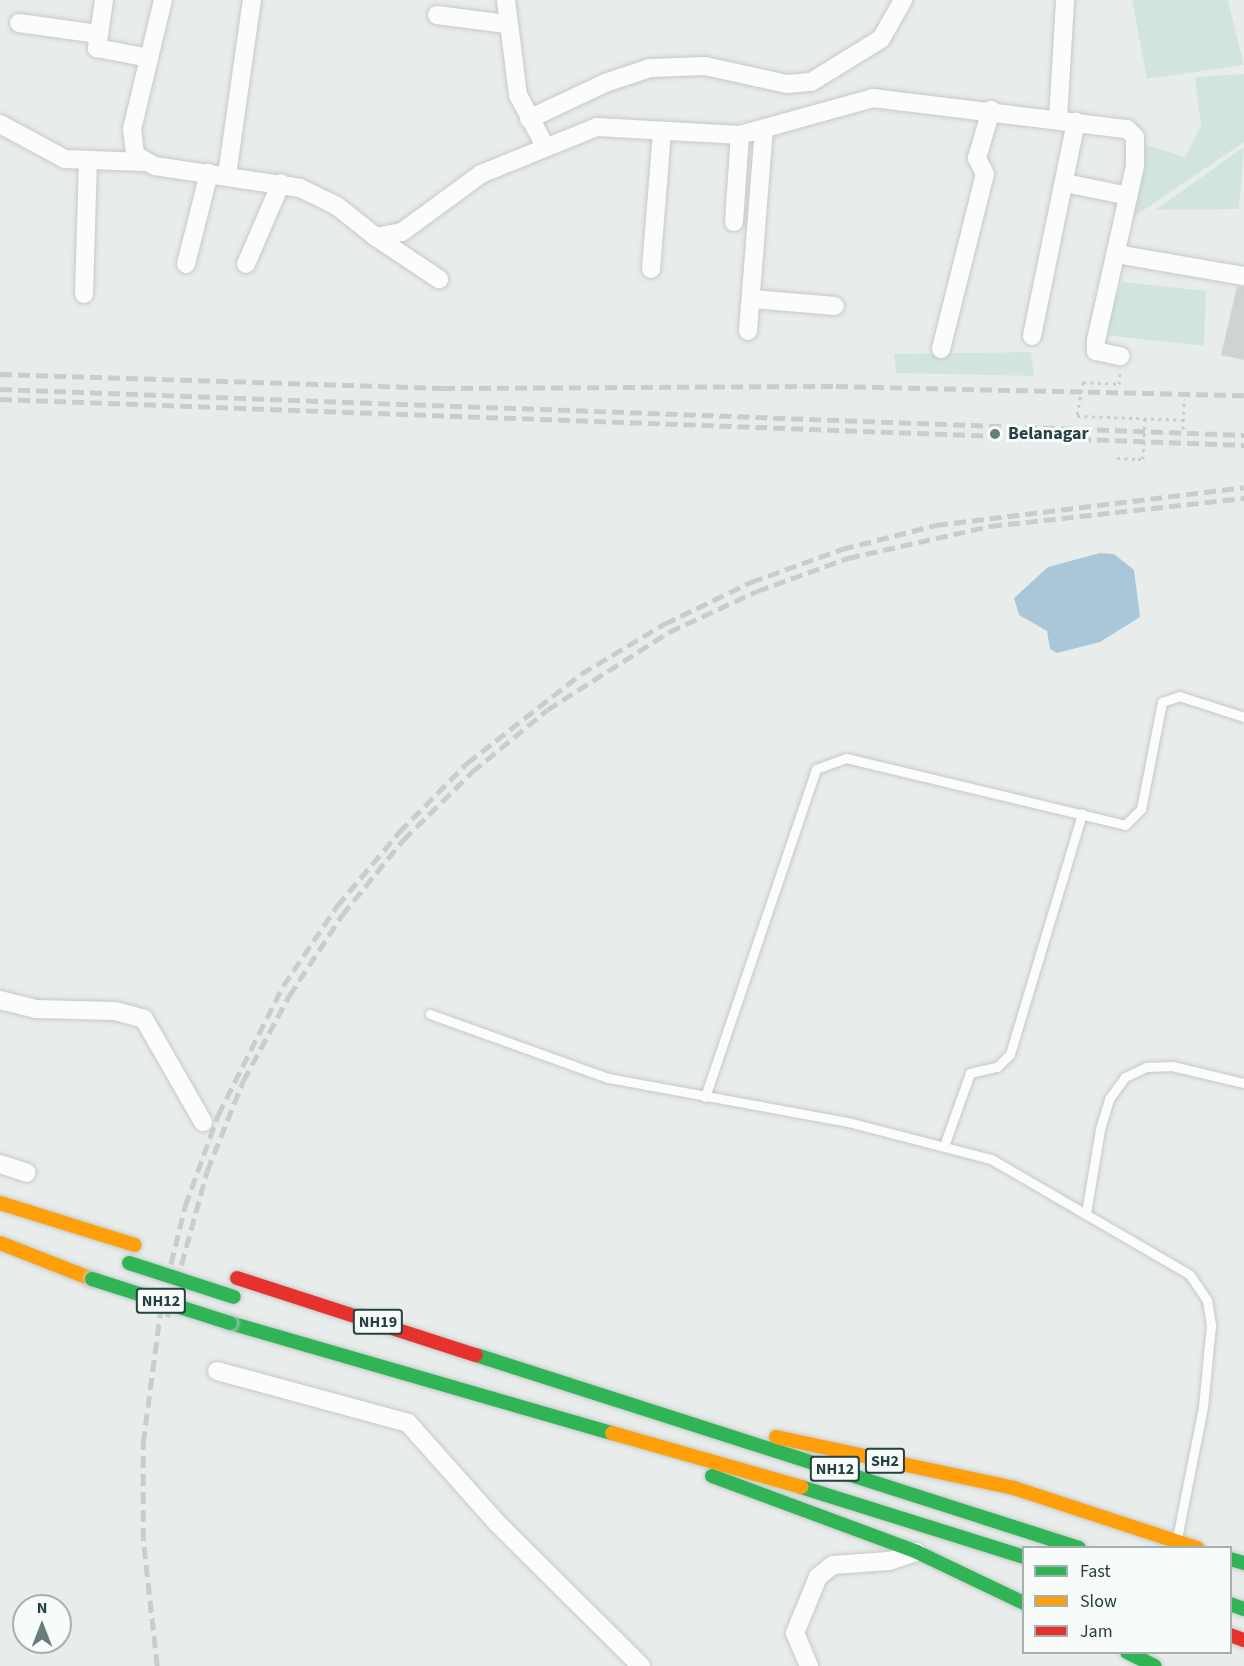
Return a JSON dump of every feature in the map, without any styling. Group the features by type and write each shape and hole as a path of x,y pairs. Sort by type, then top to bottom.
{"main road":[{"path":"0,1203 141,1247"},
{"path":"0,1243 92,1279"},
{"name":"NH12","path":"0,1259 92,1279 230,1323 581,1428 912,1519 1022,1557"},
{"name":"NH12","path":"124,1262 255,1303"},
{"name":"NH19","path":"232,1276 516,1371"},
{"name":"NH12","path":"288,1312 516,1371 1073,1546"},
{"name":"SH2","path":"590,1394 1014,1488 1191,1546"},
{"path":"581,1428 917,1552 1022,1603"},
{"path":"1129,1654 1155,1666"}],"street":[{"path":"105,0 97,48 149,58"},
{"path":"137,153 149,58 163,0"},
{"path":"186,264 222,166 252,0"},
{"path":"506,0 506,24 518,95 538,134"},
{"path":"376,237 402,231 445,195 538,134 605,82 650,68 705,66 786,84 811,82 881,39 903,0"},
{"path":"1058,119 1065,0"},
{"path":"437,15 506,24"},
{"path":"19,23 98,34"},
{"path":"538,134 614,125 662,133 740,135 873,98 991,110 1127,129 1135,137 1129,196 1096,340 1096,351 1120,356"},
{"path":"940,349 985,174 977,158 991,110"},
{"path":"1032,336 1076,121"},
{"path":"0,123 51,154 88,162 137,153 222,166 319,195 439,279"},
{"path":"748,331 753,299 764,129"},
{"path":"651,269 662,133"},
{"path":"734,222 740,135"},
{"path":"84,294 88,162"},
{"path":"246,264 281,183"},
{"path":"1065,183 1129,196"},
{"path":"1116,254 1244,276"},
{"path":"753,299 835,306"},
{"path":"0,999 36,1009 116,1011 144,1019 203,1122"},
{"path":"0,1164 27,1173"},
{"path":"217,1371 408,1424 496,1523 641,1666"},
{"path":"809,1666 795,1633 818,1577 833,1565 917,1552"}],"lane":[{"path":"705,1098 816,769 846,758 1125,825 1135,820 1162,702 1168,697 1244,717"},
{"path":"945,1143 970,1073 998,1067 1010,1054 1082,814"},
{"path":"430,1014 608,1078 945,1143 1026,1175 1190,1275 1207,1299 1211,1325 1206,1387 1176,1541"},
{"path":"1086,1213 1100,1128 1109,1099 1125,1077 1146,1067 1172,1066 1244,1083"}],"path":[{"path":"1114,384 1079,382 1077,416 1184,420"},
{"path":"1183,429 1184,399"},
{"path":"1117,458 1143,459 1145,418"}],"shaded area":[{"path":"1132,0 1228,0 1244,65 1147,79"},
{"path":"1244,74 1244,142 1132,218 1146,145 1185,157 1201,126 1195,77"},
{"path":"1244,147 1239,209 1155,210"},
{"path":"1122,282 1206,291 1204,346 1104,335"},
{"path":"1031,352 1034,376 896,373 894,354"}],"water":[{"path":"1100,553 1114,554 1134,570 1140,617 1100,642 1057,653 1050,649 1047,631 1019,615 1014,598 1048,567"}],"building":[{"path":"1237,286 1244,287 1244,360 1221,355"}],"railway":[{"path":"0,374 443,388 836,386 1244,395"},
{"path":"0,389 1244,435"},
{"path":"0,399 1244,445"},
{"path":"157,1666 143,1540 143,1443 162,1299 185,1206 218,1115 283,986 337,906 399,832 467,763 581,674 664,624 751,582 842,549 936,525 1244,487"},
{"path":"167,1317 207,1171 243,1081 289,996 342,915 403,840 472,772 547,710 669,632 757,591 848,558 990,526 1244,498"}],"traffic: fast":[{"path":"129,1263 234,1297"},
{"path":"92,1279 230,1323"},
{"path":"230,1323 612,1433"},
{"path":"476,1355 1073,1546"},
{"path":"712,1476 917,1552 1022,1602"},
{"path":"801,1487 1022,1556"},
{"path":"1232,1560 1244,1563"},
{"path":"1232,1605 1244,1609"},
{"path":"1131,1654 1155,1666"}],"traffic: slow":[{"path":"0,1203 135,1245"},
{"path":"0,1243 92,1279"},
{"path":"612,1433 801,1487"},
{"path":"776,1437 1014,1488 1191,1546"}],"traffic: jam":[{"path":"237,1278 476,1355"},
{"path":"1232,1636 1244,1640"}],"place":[{"name":"Belanagar","path":"995,434"}]}
